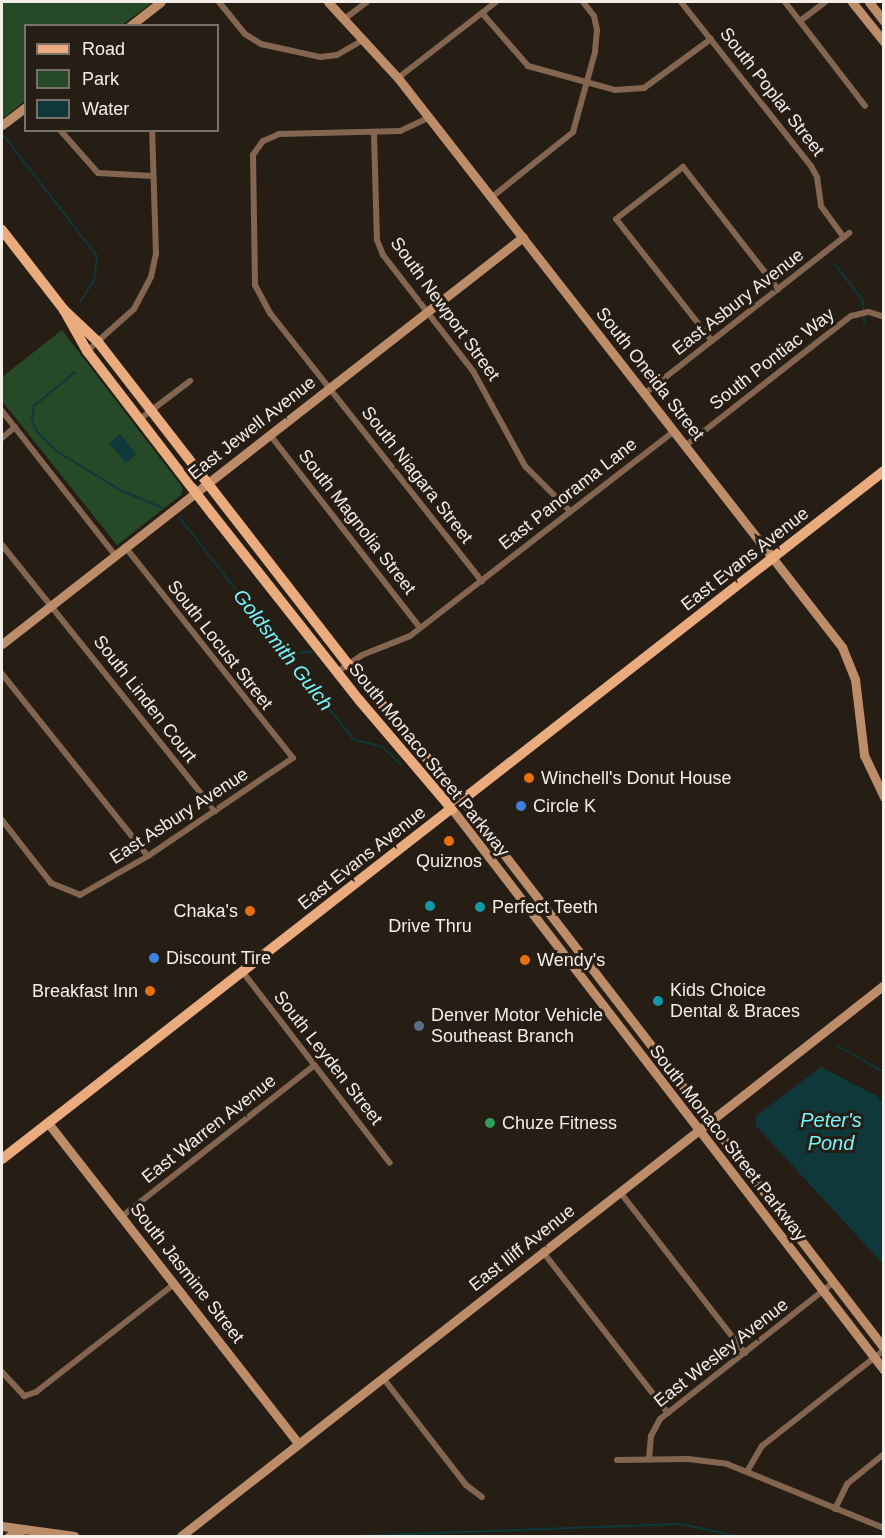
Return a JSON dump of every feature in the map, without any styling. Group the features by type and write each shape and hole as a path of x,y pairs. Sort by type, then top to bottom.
{"main road":[{"name":"South Monaco Street Parkway","path":"2,230 64,310 87,351 337,672 452,809"},
{"name":"South Monaco Street Parkway","path":"64,310 98,342 348,664 463,801"},
{"name":"East Evans Avenue","path":"2,1159 884,471"}],"street":[{"path":"133,24 161,2"},
{"path":"219,2 245,34 261,44 321,57 337,55 363,40"},
{"name":"South Oneida Street","path":"328,2 398,78 849,658 855,679 864,755 884,797"},
{"path":"343,20 367,2"},
{"path":"398,78 496,2"},
{"path":"492,197 573,132 587,83 597,30 594,16 583,2"},
{"name":"South Poplar Street","path":"681,2 811,166 817,177 821,206 847,235"},
{"path":"785,2 866,106"},
{"path":"800,21 825,2"},
{"path":"852,2 884,42"},
{"path":"869,2 884,21"},
{"path":"482,13 528,66 615,90 644,88 711,39"},
{"path":"2,125 24,108"},
{"name":"South Niagara Street","path":"428,118 412,128 374,134 279,134 263,141 253,155 255,285 261,302 482,581"},
{"path":"62,132 98,172 153,176"},
{"path":"87,351 134,309 151,277 156,254 152,132"},
{"name":"South Newport Street","path":"374,134 377,240 383,255 479,380 525,466 570,511"},
{"path":"712,341 616,219 683,167 778,290"},
{"name":"East Asbury Avenue","path":"644,394 847,235"},
{"name":"East Jewell Avenue","path":"2,644 523,237"},
{"name":"South Pontiac Way","path":"685,446 848,319 865,312 884,317"},
{"path":"140,419 190,381"},
{"path":"2,411 115,555"},
{"path":"2,438 15,428"},
{"name":"East Panorama Lane","path":"482,581 674,431"},
{"name":"South Magnolia Street","path":"270,435 420,628"},
{"name":"South Linden Court","path":"2,545 42,598 53,604 215,811"},
{"name":"South Locust Street","path":"125,548 293,758"},
{"path":"337,672 368,652 400,642 482,581"},
{"path":"2,674 148,856"},
{"name":"East Asbury Avenue","path":"2,820 51,883 80,896 148,856 293,758"},
{"name":"South Monaco Street Parkway","path":"463,801 884,1349"},
{"name":"South Monaco Street Parkway","path":"452,809 697,1131 884,1370"},
{"name":"South Leyden Street","path":"242,971 390,1163"},
{"name":"East Iliff Avenue","path":"181,1536 884,984"},
{"name":"East Warren Avenue","path":"122,1217 315,1065"},
{"name":"South Jasmine Street","path":"48,1123 299,1444"},
{"path":"620,1192 745,1353"},
{"path":"543,1252 668,1413"},
{"name":"East Wesley Avenue","path":"649,1459 651,1436 668,1413 833,1283"},
{"path":"2,1372 24,1396 36,1392 174,1284"},
{"path":"748,1470 762,1446 884,1349"},
{"path":"383,1378 466,1485 482,1497"},
{"path":"835,1509 847,1484 884,1454"},
{"path":"617,1461 707,1460 748,1470 884,1528"},
{"path":"2,1526 74,1536"},
{"path":"9,1536 27,1528"}],"green space":[{"path":"2,2 153,2 123,24 24,24 24,102 2,119"},
{"path":"62,330 183,488 181,495 117,545 2,401 2,377"}],"water":[{"path":"120,434 136,454 126,463 109,443"},
{"name":"Peter's Pond","path":"821,1067 877,1096 883,1104 883,1264 756,1126 756,1116"}],"waterway":[{"name":"Goldsmith Gulch","path":"4,136 97,256 94,280 80,302"},
{"path":"834,263 863,301 864,323"},
{"name":"Goldsmith Gulch","path":"75,372 34,406 32,419 37,432 58,452 120,490 163,508"},
{"name":"Goldsmith Gulch","path":"179,517 353,739 383,747 401,765"},
{"path":"288,655 312,651"},
{"name":"Goldsmith Gulch","path":"838,1046 884,1072"},
{"path":"352,1536 681,1524 736,1536"}],"place":[{"name":"Winchell's Donut House","path":"529,778"},
{"name":"Circle K","path":"521,806"},
{"name":"Quiznos","path":"449,841"},
{"name":"Drive Thru","path":"430,906"},
{"name":"Perfect Teeth","path":"480,907"},
{"name":"Chaka's","path":"250,911"},
{"name":"Discount Tire","path":"154,958"},
{"name":"Wendy's","path":"525,960"},
{"name":"Breakfast Inn","path":"150,991"},
{"name":"Kids Choice Dental & Braces","path":"658,1001"},
{"name":"Denver Motor Vehicle Southeast Branch","path":"419,1026"},
{"name":"Chuze Fitness","path":"490,1123"}]}
